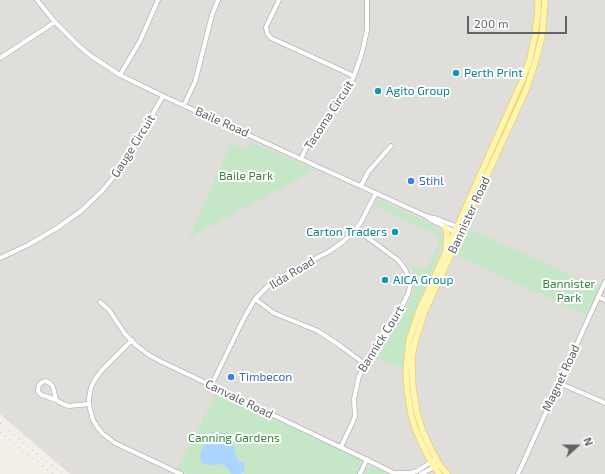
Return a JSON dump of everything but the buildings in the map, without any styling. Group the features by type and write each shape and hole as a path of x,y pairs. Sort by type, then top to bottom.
{"main road":[{"name":"Bannister Road","path":"439,474 417,413 412,388 412,357 415,342 424,313 522,82 530,59 535,35 538,16 538,0"},
{"name":"Bannister Road","path":"447,474 435,463 417,433 411,414 407,389 407,356 409,341 419,311 446,252 459,230 517,110 531,76 542,36 545,0"},
{"path":"445,227 447,233 446,252"}],"street":[{"name":"Baile Road","path":"37,0 70,38 91,56 131,81 426,216 445,227 459,230"},
{"path":"120,75 140,41 158,0"},
{"path":"184,106 195,82 212,15 218,0"},
{"path":"279,0 266,27 267,33 271,38 354,76"},
{"name":"Tacoma Circuit","path":"301,158 307,146 343,99 354,76 362,53 366,30 367,0"},
{"path":"0,58 55,22"},
{"name":"Gauge Circuit","path":"0,258 28,245 57,228 81,211 102,191 128,157 163,96"},
{"path":"361,186 368,172 391,146"},
{"name":"Ilda Road","path":"211,386 244,318 255,300 270,284 344,241 356,229 376,193"},
{"name":"Baile Road","path":"426,216 435,218 459,230"},
{"name":"Bannick Court","path":"340,447 355,417 354,399 359,376 365,364 401,308 410,286 409,278 405,269 398,260 356,229"},
{"name":"Magnet Road","path":"518,474 605,282"},
{"path":"598,297 605,300"},
{"path":"255,300 274,313 318,330 365,364"},
{"name":"Canvale Road","path":"100,302 109,310 117,323 137,346 149,355 211,386 396,474 410,473 435,463"},
{"path":"132,340 102,370 91,387 89,404 93,420 103,434 115,443 181,474"},
{"path":"56,400 51,384 46,381 42,382 38,387 39,393 42,395 69,406 89,404"},
{"path":"559,383 605,403"},
{"path":"360,474 367,459"},
{"path":"421,474 435,463"}],"shaded area":[{"path":"0,0 605,0 605,474 70,474 0,414"}],"green space":[{"name":"Baile Park","path":"231,143 244,149 246,147 249,148 251,143 308,166 314,170 189,238"},
{"path":"381,200 439,228 444,243 418,304 406,342 403,368 374,359 391,334 415,289 414,276 411,266 427,268 439,243 435,234 374,206"},
{"name":"Bannister Park","path":"468,228 600,288 592,306 587,313 587,316 455,255"},
{"name":"Canning Gardens","path":"217,391 363,460 357,474 188,474 177,469"},
{"path":"371,466 389,474 364,474 367,468"}],"water":[{"path":"213,432 221,432 231,438 237,460 245,464 244,471 240,474 231,474 226,466 220,464 208,465 203,463 200,459 201,451"}],"railway":[{"path":"0,423 63,474"},
{"path":"0,432 53,474"}],"place":[{"name":"Perth Print","path":"456,73"},
{"name":"Agito Group","path":"378,91"},
{"name":"Stihl","path":"411,181"},
{"name":"Carton Traders","path":"395,232"},
{"name":"AICA Group","path":"385,280"},
{"name":"Timbecon","path":"231,377"}]}
